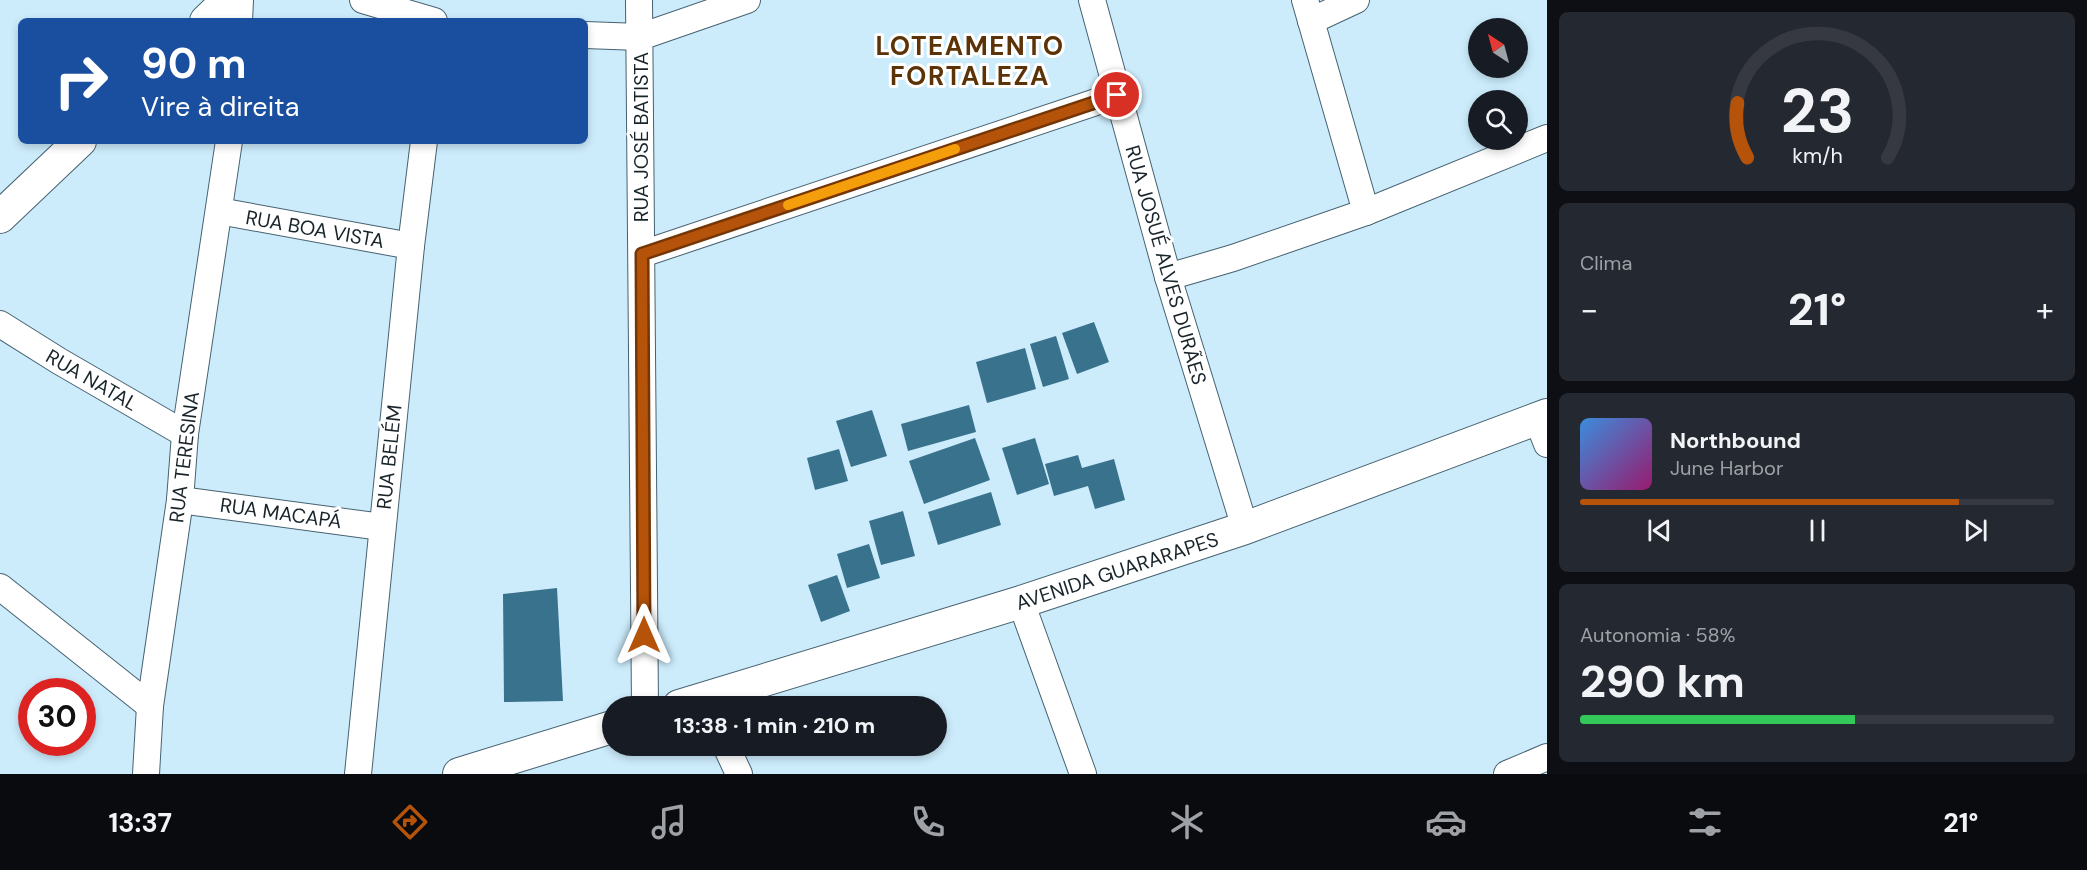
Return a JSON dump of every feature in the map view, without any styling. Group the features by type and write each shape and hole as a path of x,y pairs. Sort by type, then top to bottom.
{"street":[{"path":"209,18 228,0"},
{"path":"239,18 240,0"},
{"path":"363,0 424,18"},
{"path":"439,18 442,0"},
{"name":"RUA JOSÉ BATISTA","path":"639,0 645,696"},
{"path":"588,35 640,37 747,0"},
{"name":"RUA JOSUÉ ALVES DURÃES","path":"1092,0 1168,277 1245,528"},
{"path":"1356,0 1308,10 1366,212"},
{"path":"642,254 1117,95"},
{"path":"1168,277 1233,258 1366,212 1547,138"},
{"path":"0,217 77,144"},
{"name":"RUA TERESINA","path":"146,774 150,706 180,500 185,434 229,144"},
{"name":"RUA BELÉM","path":"358,774 411,246 424,144"},
{"name":"RUA BOA VISTA","path":"219,212 411,246"},
{"name":"RUA NATAL","path":"0,324 185,434"},
{"name":"AVENIDA GUARARAPES","path":"722,696 1021,602 1544,426"},
{"name":"RUA MACAPÁ","path":"180,500 382,527"},
{"path":"0,587 150,706"},
{"path":"1021,602 1083,774"},
{"path":"463,773 602,730"},
{"path":"731,756 739,774"},
{"path":"1507,774 1547,757"}],"building":[{"path":"1094,322 1109,362 1077,374 1062,333"},
{"path":"1056,336 1069,379 1043,387 1030,344"},
{"path":"1025,348 1036,389 987,403 976,362"},
{"path":"969,405 976,432 908,451 901,424"},
{"path":"872,410 887,456 851,467 836,421"},
{"path":"975,438 990,480 924,504 909,461"},
{"path":"1035,438 1049,484 1017,495 1002,448"},
{"path":"839,449 848,481 815,490 807,458"},
{"path":"1078,455 1082,468 1114,459 1125,500 1095,509 1088,486 1054,496 1045,464"},
{"path":"991,492 1001,525 938,545 928,512"},
{"path":"903,511 915,556 881,565 869,521"},
{"path":"869,544 880,578 847,588 837,554"},
{"path":"837,575 850,611 821,622 808,585"},
{"path":"557,588 563,701 504,702 503,594"}],"slow traffic":[{"path":"788,205 955,149"}],"district":[{"name":"LOTEAMENTO FORTALEZA","path":"970,61"}],"route":[{"path":"644,635 642,254 1117,95"}]}
